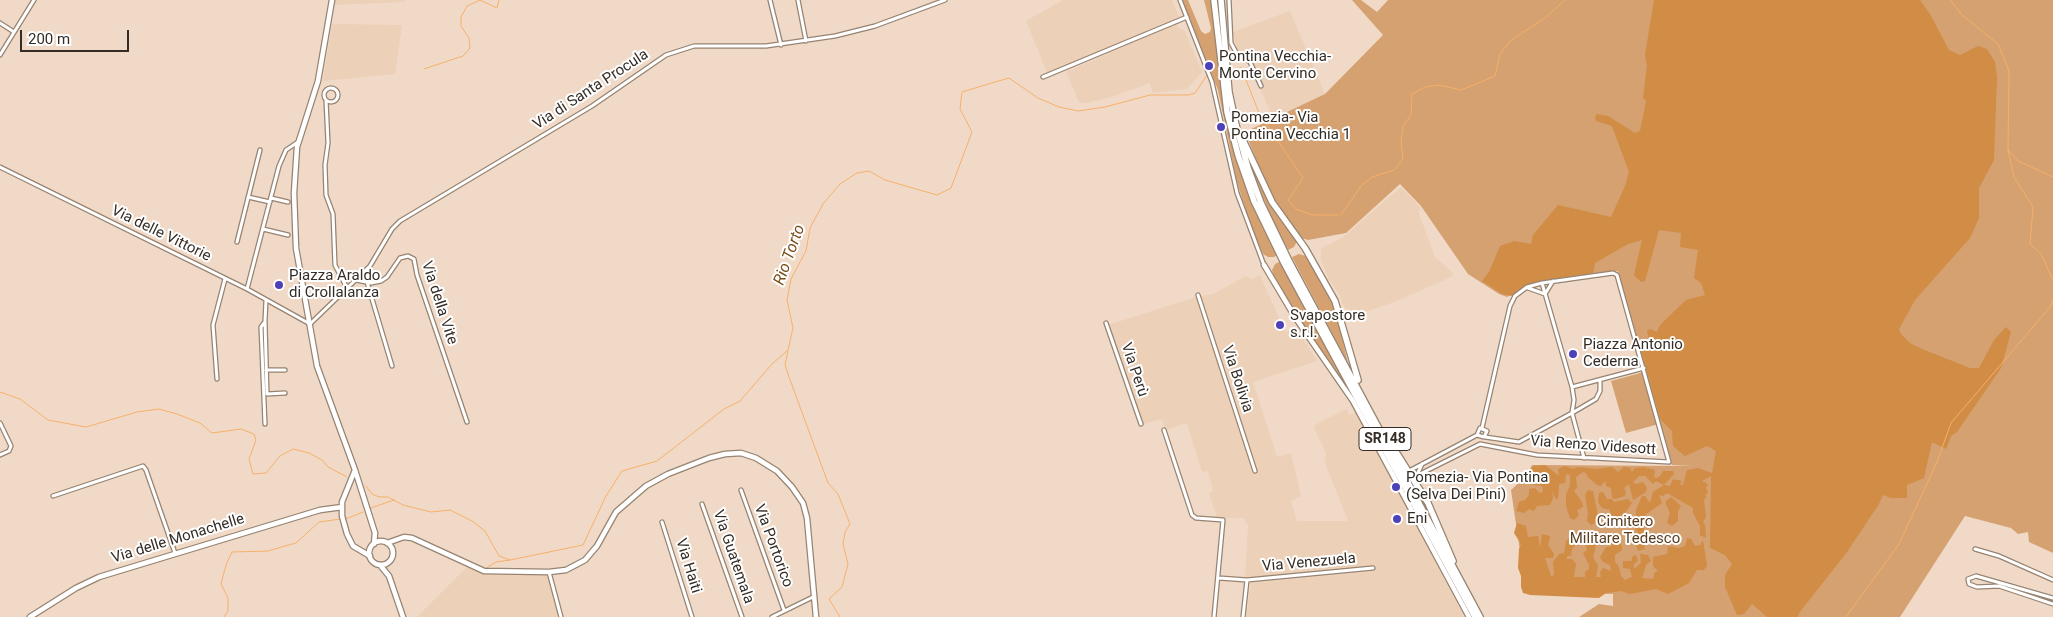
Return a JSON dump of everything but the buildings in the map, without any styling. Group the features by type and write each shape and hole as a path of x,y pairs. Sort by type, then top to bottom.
{"highway":[{"path":"1214,0 1232,134 1251,185"},
{"path":"1221,0 1223,64"},
{"path":"1224,75 1251,185"},
{"path":"1236,125 1272,202 1305,248 1336,305 1353,367 1367,403"},
{"name":"SR148","path":"1251,185 1287,262 1474,617"},
{"name":"SR148","path":"1287,262 1367,403 1480,617"},
{"path":"1383,434 1415,477 1447,544 1459,577"}],"street":[{"path":"0,55 34,0"},
{"path":"332,0 318,79 298,142 294,187 296,239 314,353 322,385 355,470 375,534 370,556"},
{"path":"770,0 781,45"},
{"path":"798,0 806,42"},
{"name":"Via di Santa Procula","path":"310,324 372,263 391,230 401,220 598,102 662,56 682,48 694,46 781,45 806,42 870,28 945,0"},
{"path":"1180,0 1215,90 1237,193 1264,264 1294,317 1353,401 1469,617"},
{"path":"1229,0 1231,43 1237,54 1249,61 1261,86"},
{"path":"1043,77 1187,17"},
{"path":"0,23 14,32"},
{"path":"326,100 330,102 336,100 338,96 336,90 332,88 326,90 324,94 326,100 328,144 325,167 326,195 333,214 335,267 347,288"},
{"path":"247,289 282,156 289,147 298,142"},
{"path":"238,242 260,150"},
{"name":"Via delle Vittorie","path":"0,167 247,289 310,324"},
{"path":"248,197 288,202"},
{"path":"263,229 288,235"},
{"name":"Via della Vite","path":"366,282 384,279 400,258 406,256 413,258 467,422"},
{"name":"Via Renzo Videsott","path":"1415,477 1480,444 1534,454 1669,462 1617,275 1613,273 1542,282 1527,287 1515,296 1510,304 1482,428 1478,429 1478,435"},
{"path":"217,379 213,325 225,279"},
{"path":"355,280 366,282 392,366"},
{"path":"1545,294 1553,281"},
{"path":"1542,282 1572,387 1574,400 1572,413 1584,458"},
{"path":"1527,287 1545,294"},
{"name":"Via Bolivia","path":"1198,295 1255,471"},
{"path":"266,300 267,394 285,392"},
{"path":"265,321 261,326 265,424"},
{"name":"Via Perù","path":"1106,323 1141,424"},
{"path":"1572,387 1644,368"},
{"path":"266,370 285,370"},
{"path":"1409,471 1478,435 1482,438 1519,442 1596,399 1600,391 1600,380"},
{"path":"0,423 11,446 9,450 0,455"},
{"path":"1482,428 1487,431 1485,437"},
{"path":"1164,430 1192,515 1196,518 1223,520 1214,617"},
{"path":"360,550 399,539 412,538 482,571 549,572 570,569 585,560 622,505 655,480 718,455 741,453 756,458 777,471 792,487 803,504 807,518 816,617"},
{"path":"1415,477 1422,464"},
{"path":"53,496 143,466 175,553"},
{"path":"355,470 342,507 344,525 351,543 370,556 372,561 380,565 389,576 403,617"},
{"name":"Via Portorico","path":"740,490 784,610"},
{"name":"Via Guatemala","path":"702,504 742,617"},
{"name":"Via delle Monachelle","path":"30,617 95,578 315,511 342,507"},
{"name":"Via Haiti","path":"662,522 692,617"},
{"path":"375,534 393,552"},
{"path":"389,576 390,562 399,539"},
{"path":"1975,549 1999,556 2053,580"},
{"path":"380,565 390,562"},
{"name":"Via Venezuela","path":"1219,578 1247,580 1372,568"},
{"path":"549,572 561,617"},
{"path":"2048,602 2051,597 1976,576 1968,579 1969,584 1977,588 1999,586 2053,604"},
{"name":"Via Venezuela","path":"1243,617 1247,580"},
{"path":"772,617 813,597"}],"shaded area":[{"path":"334,0 405,0 405,2 333,5"},
{"path":"1063,0 1172,0 1179,17 1047,73 1026,21"},
{"path":"1654,0 1920,0 1930,14 1949,50 1960,55 1978,46 1987,49 1995,62 1997,77 1994,160 1979,188 1979,218 1970,238 1915,300 1899,329 1901,334 1910,343 1922,349 1970,368 1979,368 1994,340 2006,327 2011,332 2001,368 1957,432 1951,436 1946,449 1932,442 1924,478 1907,485 1907,498 1891,498 1883,495 1847,552 1799,613 1798,617 1767,617 1752,604 1744,614 1737,615 1725,587 1725,575 1732,564 1725,555 1710,548 1711,476 1702,481 1708,484 1706,488 1708,492 1705,495 1707,496 1704,500 1706,517 1703,522 1706,538 1700,535 1700,526 1693,513 1693,508 1667,493 1663,496 1659,495 1662,503 1645,515 1644,531 1647,536 1643,540 1645,549 1638,551 1637,540 1629,537 1629,529 1638,533 1635,528 1636,510 1642,496 1645,496 1650,503 1653,492 1664,485 1670,486 1673,479 1682,481 1680,485 1683,485 1687,470 1698,468 1712,473 1716,451 1707,446 1685,456 1673,446 1672,431 1660,419 1641,350 1646,350 1650,345 1647,331 1650,329 1657,332 1660,325 1686,300 1705,295 1701,283 1694,278 1698,250 1680,247 1681,233 1659,230 1645,281 1641,282 1634,275 1642,240 1628,244 1595,263 1593,273 1539,281 1526,285 1512,296 1502,294 1482,281 1489,272 1500,246 1514,241 1531,244 1533,235 1558,205 1611,217 1629,172 1612,126 1596,121 1595,117 1597,114 1608,116 1635,133 1640,131 1646,101 1643,98 1647,65 1645,55"},
{"path":"1290,11 1325,94 1274,120 1259,87 1263,85 1254,65 1255,61 1237,50 1233,32"},
{"path":"1178,23 1177,27 1185,31 1202,72 1187,89 1153,93 1150,83 1111,97 1087,103 1079,102 1066,72"},
{"path":"332,24 402,25 395,74 323,81"},
{"path":"1401,187 1421,208 1418,211 1435,257 1453,273 1451,277 1397,301 1351,317 1342,303 1341,297 1329,280 1321,260 1321,248 1343,237"},
{"path":"1260,275 1285,332 1296,327 1317,361 1253,382 1277,457 1291,453 1301,496 1291,501 1297,521 1348,521 1325,463 1326,453 1313,426 1346,409 1350,415 1356,412 1464,617 1246,617 1251,583 1375,571 1374,566 1245,578 1248,525 1243,518 1217,518 1209,493 1213,491 1208,471 1202,472 1187,423 1165,430 1162,419 1143,424 1108,325 1196,297 1213,294 1246,276 1251,279"},
{"path":"1545,465 1559,476 1558,469 1565,466 1573,469 1578,467 1596,469 1612,467 1618,472 1624,467 1630,468 1632,472 1635,468 1643,467 1655,470 1654,477 1656,478 1663,471 1673,471 1674,474 1664,485 1656,481 1653,484 1645,476 1639,476 1633,482 1636,484 1643,482 1647,488 1646,492 1633,500 1629,484 1624,488 1625,496 1615,499 1612,498 1611,488 1606,486 1605,481 1601,486 1597,485 1583,472 1576,477 1577,487 1574,491 1582,502 1583,507 1577,510 1579,515 1574,520 1570,518 1566,506 1566,494 1570,486 1570,475 1566,474 1565,483 1559,484 1558,499 1555,498 1552,491 1553,498 1550,505 1537,506 1534,511 1529,509 1524,513 1516,511 1519,502 1525,500 1529,495 1529,489 1535,488 1539,493 1543,492 1542,486 1533,485 1529,474 1533,466"},
{"path":"1588,490 1593,491 1598,516 1598,522 1591,525 1587,521 1588,513 1585,495"},
{"path":"1603,492 1607,499 1612,499 1614,502 1628,499 1632,503 1615,527 1610,523 1610,510 1602,508 1598,502 1599,493"},
{"path":"1671,497 1681,506 1678,511 1678,521 1672,526 1667,523 1670,513 1665,502"},
{"path":"1517,523 1526,526 1528,537 1538,536 1540,548 1542,534 1550,536 1548,545 1554,554 1553,558 1545,558 1551,576 1554,575 1553,562 1559,554 1564,553 1566,541 1571,536 1578,542 1572,549 1571,556 1567,556 1567,559 1572,559 1576,564 1574,577 1585,577 1585,572 1589,569 1589,565 1583,553 1587,550 1585,544 1592,533 1597,534 1598,538 1593,557 1598,566 1596,577 1601,577 1600,572 1603,568 1611,571 1610,565 1603,562 1600,557 1606,547 1612,546 1610,539 1615,534 1622,546 1622,550 1615,555 1615,562 1619,567 1621,576 1625,580 1632,577 1630,569 1623,568 1623,561 1631,561 1633,556 1636,555 1638,561 1634,564 1634,569 1641,563 1640,554 1648,555 1651,561 1646,565 1642,578 1653,579 1655,572 1658,571 1653,566 1653,557 1667,554 1668,546 1679,548 1685,546 1687,538 1691,539 1695,546 1700,545 1703,540 1707,566 1704,570 1697,570 1689,583 1668,594 1656,589 1630,594 1621,591 1606,593 1599,598 1530,595 1523,593 1521,587 1521,576 1518,568 1521,544 1514,533"},
{"path":"467,567 487,573 548,575 559,617 417,617"}],"green space":[{"path":"1182,0 1188,0 1201,31 1205,34 1210,32 1211,28 1204,0 1213,0 1231,137 1277,255 1274,257 1268,257 1263,254 1249,221 1237,182 1218,90"},
{"name":"Cimitero Militare Tedesco","path":"1352,0 1361,0 1377,12 1388,0 2053,0 2053,553 2029,542 2028,532 2018,534 2011,528 1965,516 1900,617 1579,617 1599,604 1613,606 1613,594 1526,592 1511,490 1527,475 1532,465 1692,466 1672,465 1618,271 1545,280 1529,285 1507,297 1499,294 1468,274 1421,206 1400,184 1346,233 1308,240 1302,238 1290,224 1272,199 1245,132 1325,94 1383,35"},
{"path":"1253,164 1274,211 1297,241 1294,247 1288,250 1271,217 1250,165"},
{"path":"1299,254 1306,256 1311,262 1335,309 1348,363 1292,257"},
{"path":"1281,261 1355,399 1297,318 1275,280 1272,270 1275,264"},
{"path":"1644,372 1659,424 1626,433 1611,381"}],"waterway":[{"path":"424,69 463,56 470,48 469,38 461,26 461,17 467,6 480,0 497,8 499,0"},
{"name":"Rio Torto","path":"1341,215 1361,186 1372,177 1394,170 1403,159 1401,142 1403,126 1411,115 1412,94 1425,87 1439,85 1461,90 1495,76 1500,54 1510,41 1545,18 1565,0"},
{"path":"1950,0 1962,15 1998,44 2009,71 2008,150 2018,161 2053,177"},
{"name":"Rio Torto","path":"1241,67 1259,113 1303,178 1288,200 1296,209 1313,215 1338,215"},
{"name":"Rio Torto","path":"366,486 372,494 379,497 388,497 403,505 431,512 450,510 472,521 485,531 499,556 510,560 583,545 606,496 622,471 657,461 724,409 740,401 772,364 788,350 793,328 787,300 791,279 806,251 810,228 823,204 840,184 857,173 869,171 885,180 937,195 951,188 972,132 960,109 962,92 1009,78 1038,98 1059,107 1078,111 1105,107 1150,95 1188,95 1195,93 1207,75"},
{"path":"2008,150 2014,177 2033,207 2030,244 2041,254 2053,280"},
{"path":"1846,617 1899,544 1937,462 1951,423 2050,307 2053,300"},
{"path":"788,351 785,365 789,377 828,483 838,494 850,524 845,532 843,544 848,564 842,587 829,599 840,617"},
{"name":"Rio Torto","path":"0,392 20,399 48,420 86,427 137,412 159,409 200,423 212,433 241,429 254,434 256,440 249,459 253,474 266,473 280,456 293,449 309,453 322,460 328,467 347,477"},
{"path":"371,508 394,500"},
{"path":"224,617 228,611 228,598 221,584 232,552 268,551 296,543 319,522 348,518 363,512"},
{"path":"485,569 496,562 510,560"}],"place":[{"name":"Pontina Vecchia- Monte Cervino","path":"1209,66"},
{"name":"Pomezia- Via Pontina Vecchia 1","path":"1221,127"},
{"name":"Piazza Araldo di Crollalanza","path":"279,285"},
{"name":"Svapostore s.r.l.","path":"1280,325"},
{"name":"Piazza Antonio Cederna","path":"1573,354"},
{"name":"Pomezia- Via Pontina (Selva Dei Pini)","path":"1396,487"},
{"name":"Eni","path":"1397,519"}]}
